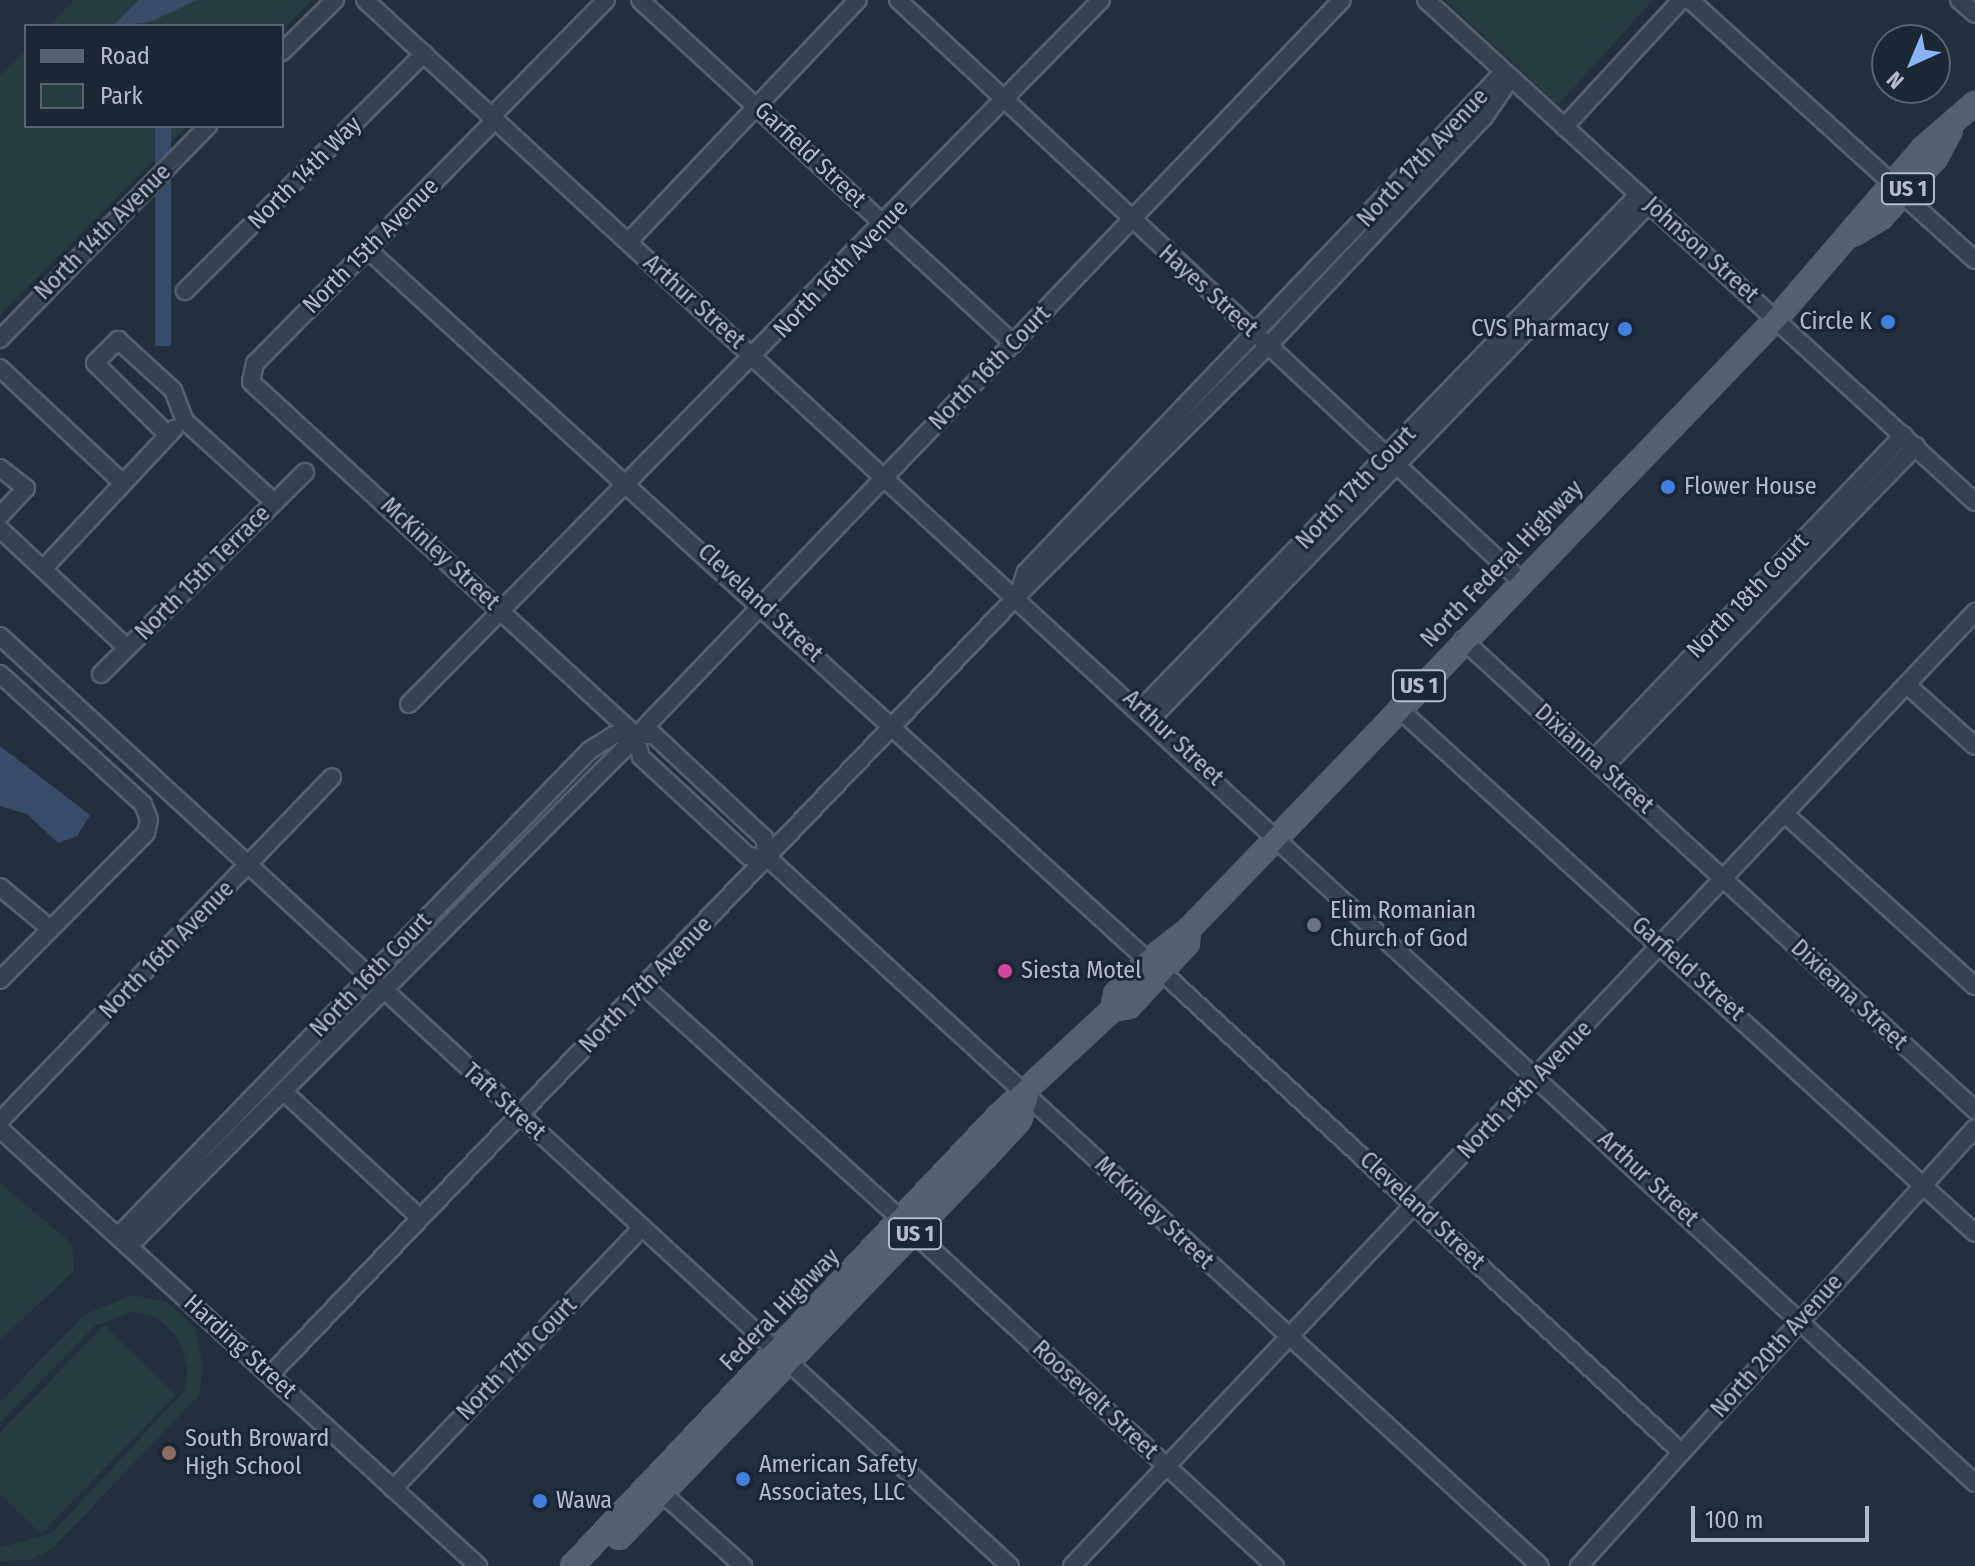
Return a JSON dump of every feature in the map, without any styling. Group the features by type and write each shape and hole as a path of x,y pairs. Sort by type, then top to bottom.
{"main road":[{"name":"North Federal Highway","path":"1189,929 1520,580 1777,318 1975,103"},
{"name":"Federal Highway","path":"591,1566 663,1494 908,1226 1020,1120 1028,1095 1112,1010 1129,1007 1155,966 1188,943 1189,929"},
{"name":"Federal Highway","path":"572,1566 784,1359"}],"street":[{"path":"284,50 335,0"},
{"name":"Arthur Street","path":"365,0 1018,595 1975,1483"},
{"name":"North 15th Avenue","path":"248,373 606,0"},
{"name":"Garfield Street","path":"640,0 1014,344"},
{"path":"628,242 858,0"},
{"name":"Hayes Street","path":"898,0 1002,101 1520,580"},
{"name":"North 16th Avenue","path":"409,704 627,481 755,358 1101,0"},
{"name":"North 16th Court","path":"124,1241 284,1092 762,606 1342,0"},
{"name":"Johnson Street","path":"1426,0 1975,502"},
{"path":"1564,127 1681,0"},
{"path":"1690,0 1975,260"},
{"path":"1959,0 1975,14"},
{"name":"North 14th Way","path":"185,291 424,54"},
{"name":"North 17th Avenue","path":"271,1374 1262,341 1484,117 1511,78"},
{"name":"North 14th Avenue","path":"0,339 206,128"},
{"name":"North 17th Court","path":"1146,714 1644,199"},
{"name":"Cleveland Street","path":"368,250 627,481 1416,1204 1681,1452"},
{"path":"167,434 95,363 118,340 173,390 185,421 274,502"},
{"path":"0,368 122,482"},
{"name":"McKinley Street","path":"248,373 634,734 641,757 748,856 768,858"},
{"path":"43,569 167,434 185,421"},
{"name":"North 18th Court","path":"1598,764 1910,440"},
{"path":"0,516 26,488 1,466"},
{"name":"North 15th Terrace","path":"101,674 305,472"},
{"path":"0,529 127,648"},
{"name":"North 19th Avenue","path":"1072,1566 1975,612"},
{"name":"Taft Street","path":"0,636 518,1117 1010,1566"},
{"name":"Dixianna Street","path":"1463,640 1724,879"},
{"path":"0,674 143,804 149,820 146,833 48,927 0,980"},
{"path":"1907,685 1975,746"},
{"name":"Garfield Street","path":"1398,708 1975,1233"},
{"path":"608,709 600,742 634,734"},
{"name":"McKinley Street","path":"634,734 654,735 764,838 768,858 1540,1566"},
{"name":"North 16th Court","path":"124,1241 368,977 600,742"},
{"name":"North 16th Avenue","path":"0,1121 332,777"},
{"path":"1785,814 1975,986"},
{"name":"Dixieana Street","path":"1724,879 1975,1110"},
{"path":"0,887 48,927"},
{"name":"Roosevelt Street","path":"645,987 1275,1566"},
{"path":"284,1092 420,1218"},
{"name":"North 20th Avenue","path":"1579,1566 1975,1128"},
{"name":"Harding Street","path":"0,1129 478,1566"},
{"name":"North 17th Court","path":"393,1489 641,1229"},
{"path":"663,1494 743,1566"}],"green space":[{"path":"74,0 312,0 284,28 284,24 51,24"},
{"path":"1445,0 1653,0 1558,105"},
{"path":"24,52 24,128 185,128 0,315 0,76"},
{"path":"0,1183 72,1244 74,1271 0,1340"},
{"path":"132,1295 167,1302 195,1328 203,1366 199,1395 52,1549 30,1560 0,1561 0,1548 52,1533 184,1391 188,1367 178,1338 157,1317 131,1312 95,1326 0,1423 0,1402 84,1315"},
{"path":"104,1325 176,1395 41,1534 0,1494 0,1433"}],"water":[{"path":"139,0 197,0 150,22 115,24"},
{"path":"155,128 171,128 171,346 155,346"},
{"path":"0,746 90,815 77,836 58,843 27,814 0,806"}],"place":[{"name":"Circle K","path":"1888,322"},
{"name":"CVS Pharmacy","path":"1625,329"},
{"name":"Flower House","path":"1668,487"},
{"name":"Elim Romanian Church of God","path":"1314,925"},
{"name":"Siesta Motel","path":"1005,971"},
{"name":"South Broward High School","path":"169,1453"},
{"name":"American Safety Associates, LLC","path":"743,1479"},
{"name":"Wawa","path":"540,1501"}]}
